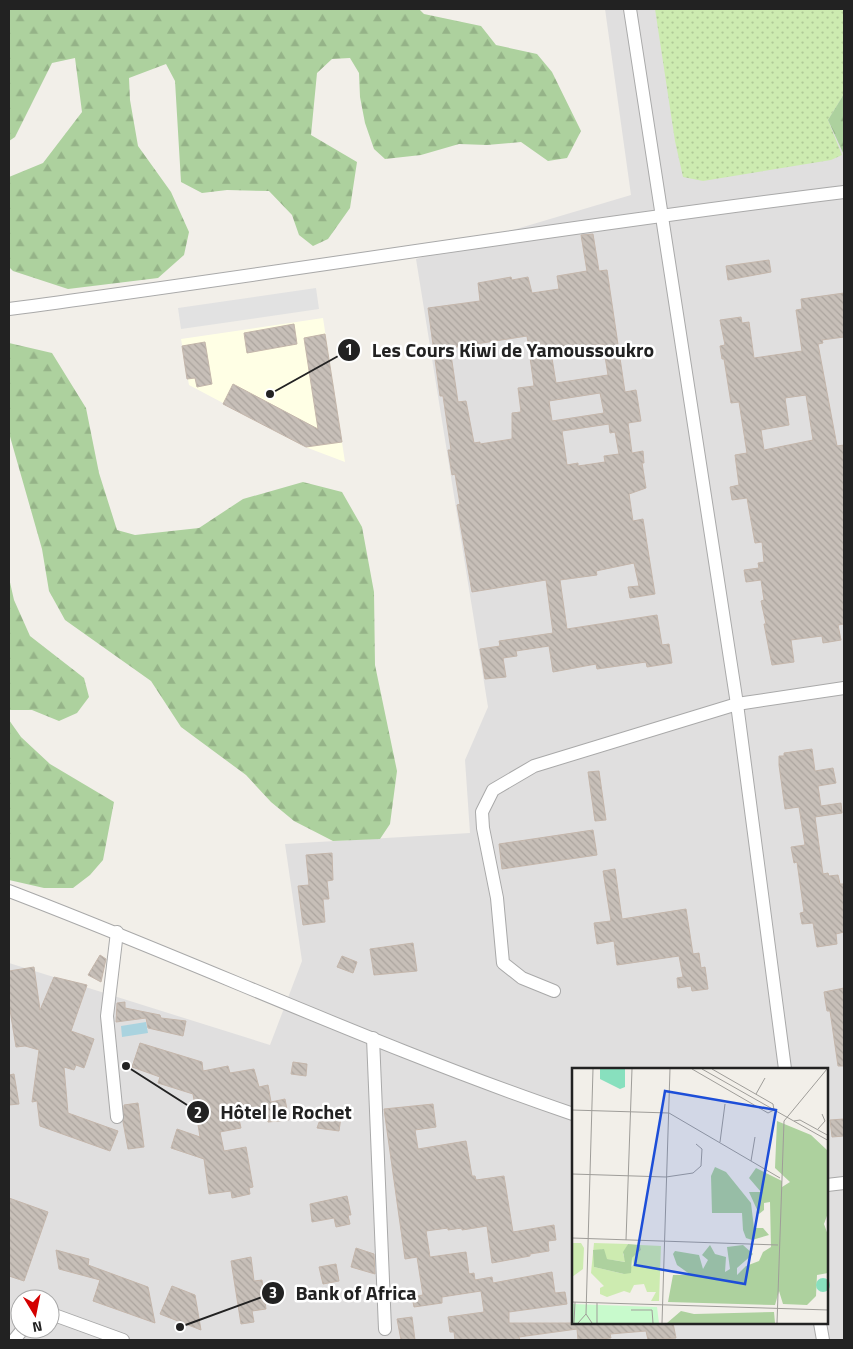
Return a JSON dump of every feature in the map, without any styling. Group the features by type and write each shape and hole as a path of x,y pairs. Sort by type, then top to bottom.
{"street":[{"path":"630,9 737,704 785,1068"},
{"path":"9,309 242,278 661,214 844,192"},
{"path":"554,991 522,978 503,963 497,898 482,828 482,812 493,790 534,766 737,704 844,688"},
{"path":"9,891 117,932 498,1088 572,1114"},
{"path":"117,932 107,1016 117,1117"},
{"path":"373,1038 385,1329"},
{"path":"828,1185 844,1183"},
{"path":"60,1317 123,1340"},
{"path":"820,1324 823,1340"}],"shaded area":[{"path":"605,9 844,9 844,1340 9,1340 9,963 270,1045 302,961 285,844 470,833 465,760 488,707 416,259 631,195"},
{"path":"316,288 319,309 181,329 178,308"},
{"path":"323,318 345,462 308,448 189,385 181,339"}],"green space":[{"path":"9,9 419,9 424,14 481,26 496,45 537,54 552,72 581,131 567,158 548,161 521,142 487,145 459,144 421,155 385,159 374,149 365,123 360,97 359,73 350,58 332,59 317,73 311,135 357,162 350,208 328,239 313,246 299,235 292,215 269,191 227,190 202,193 181,182 175,81 166,64 129,78 130,100 138,146 171,192 189,232 184,255 158,278 68,289 13,271 9,267 9,177 43,163 82,112 75,58 52,63 15,137 9,141"},
{"path":"655,9 844,9 844,94 828,120 842,155 831,160 703,181 683,177 675,141"},
{"path":"844,94 844,155 828,120"},
{"path":"9,343 52,353 86,408 99,473 117,530 135,535 199,528 243,499 303,482 342,492 362,527 374,592 375,665 397,771 390,824 380,839 333,841 294,821 271,802 246,775 181,727 151,681 65,620 49,591 42,549 9,433"},
{"path":"9,578 14,600 30,636 84,678 89,697 77,713 59,721 32,710 9,710"},
{"path":"9,720 21,737 50,764 114,802 103,860 90,875 73,888 44,888 9,880"}],"water":[{"path":"146,1022 148,1033 122,1037 121,1026"}],"building":[{"path":"593,234 599,271 607,270 625,392 636,390 641,421 628,423 632,453 643,451 644,463 642,463 646,488 629,494 633,521 643,519 655,594 630,598 628,587 639,586 634,563 596,571 597,575 560,580 567,629 657,615 662,645 669,644 672,663 647,667 646,662 597,669 596,664 553,672 549,646 516,651 517,656 503,658 506,677 485,679 480,649 500,646 499,641 553,633 546,580 472,592 457,505 460,504 455,474 452,475 448,450 451,450 443,396 440,396 428,308 480,301 478,283 511,277 512,280 528,277 532,293 559,289 557,276 587,271 581,235","holes":["527,336 534,386 518,388 521,412 512,413 512,439 480,444 480,442 474,443 466,401 458,402 450,348","603,344 608,375 556,383 551,352","600,393 604,413 552,421 549,401","609,424 610,433 615,432 619,454 604,456 605,462 578,466 578,463 567,465 562,431"]},
{"path":"769,260 771,272 728,280 726,266"},
{"path":"844,293 844,337 822,340 823,343 818,344 837,446 844,445 844,624 838,625 841,640 823,643 822,636 791,640 794,662 772,665 761,601 764,600 761,580 746,582 744,570 759,568 758,563 764,562 762,542 755,543 747,498 732,500 730,487 739,485 735,455 747,453 739,402 731,403 724,359 722,359 720,346 725,345 720,320 741,317 742,323 749,322 754,358 802,351 796,310 802,309 801,299","holes":["806,395 813,440 764,450 761,430 789,425 785,398"]},
{"path":"294,324 297,344 247,353 244,333"},
{"path":"325,334 342,442 306,447 223,404 233,384 318,429 304,338"},
{"path":"205,342 212,384 197,387 195,378 187,379 182,346"},
{"path":"812,749 815,771 833,768 836,783 818,786 821,806 841,803 842,813 815,817 823,874 828,873 829,876 838,875 840,884 844,884 844,932 836,934 837,944 817,947 813,923 802,924 800,913 804,912 797,862 794,863 791,847 805,845 799,807 785,809 779,765 779,756 784,756 784,753"},
{"path":"599,771 606,820 595,821 588,772"},
{"path":"593,830 597,855 502,869 499,844"},
{"path":"332,853 333,880 327,881 329,899 323,899 325,922 303,925 298,886 309,885 306,855"},
{"path":"615,869 622,919 686,909 693,954 699,953 701,968 705,967 708,989 692,991 691,986 678,988 677,978 683,977 679,956 617,965 614,941 597,944 594,923 611,921 603,871"},
{"path":"413,943 417,971 374,975 370,949"},
{"path":"100,955 106,959 101,982 88,975"},
{"path":"342,956 357,962 353,973 337,967"},
{"path":"34,967 40,1010 54,977 87,985 71,1031 94,1039 84,1068 76,1065 74,1070 64,1067 68,1113 118,1131 110,1151 40,1126 37,1101 32,1102 39,1050 25,1046 16,1047 9,1004 9,971"},
{"path":"844,988 844,1066 838,1066 830,1011 827,1011 824,992"},
{"path":"125,1002 125,1008 160,1015 161,1018 186,1021 183,1036 148,1028 146,1018 116,1022 117,1003"},
{"path":"140,1043 202,1062 203,1071 228,1066 230,1073 254,1069 259,1087 268,1085 271,1102 285,1099 289,1120 268,1122 267,1114 239,1119 241,1128 220,1132 224,1151 246,1147 253,1187 249,1188 250,1194 232,1198 231,1191 209,1194 204,1159 171,1148 177,1129 200,1137 193,1094 158,1083 160,1077 132,1067"},
{"path":"293,1062 307,1064 306,1076 291,1074"},
{"path":"14,1074 19,1104 9,1105 9,1075"},
{"path":"138,1103 144,1147 128,1149 123,1122 124,1105"},
{"path":"433,1104 436,1127 415,1130 418,1149 466,1141 472,1176 475,1176 476,1180 504,1176 513,1232 554,1225 556,1240 548,1241 549,1251 492,1263 487,1226 462,1230 462,1228 448,1230 448,1228 426,1231 430,1257 466,1252 469,1274 474,1273 475,1280 492,1277 493,1283 552,1272 555,1293 565,1292 567,1304 509,1312 509,1323 673,1324 676,1338 648,1340 646,1331 610,1334 611,1338 578,1340 577,1329 519,1337 520,1340 455,1340 454,1332 450,1332 448,1317 484,1312 481,1291 442,1297 442,1303 414,1307 412,1297 423,1295 417,1257 405,1259 384,1109"},
{"path":"322,1114 341,1117 339,1131 317,1128"},
{"path":"844,1119 844,1136 832,1137 830,1120"},
{"path":"347,1196 351,1215 348,1215 350,1224 336,1227 334,1218 312,1222 310,1204"},
{"path":"9,1198 48,1212 24,1281 9,1276"},
{"path":"356,1248 374,1254 375,1274 351,1267"},
{"path":"56,1250 89,1259 88,1265 148,1287 155,1323 93,1301 100,1280 59,1269"},
{"path":"251,1257 254,1281 262,1280 266,1309 252,1311 254,1322 241,1324 231,1261"},
{"path":"336,1264 339,1281 323,1284 319,1267"},
{"path":"172,1286 195,1295 201,1330 160,1314"},
{"path":"412,1317 415,1340 401,1340 397,1319"}],"place":[{"name":"Les Cours Kiwi de Yamoussoukro","path":"270,394"},
{"name":"Hôtel le Rochet","path":"126,1066"},
{"name":"Bank of Africa","path":"180,1327"}]}
